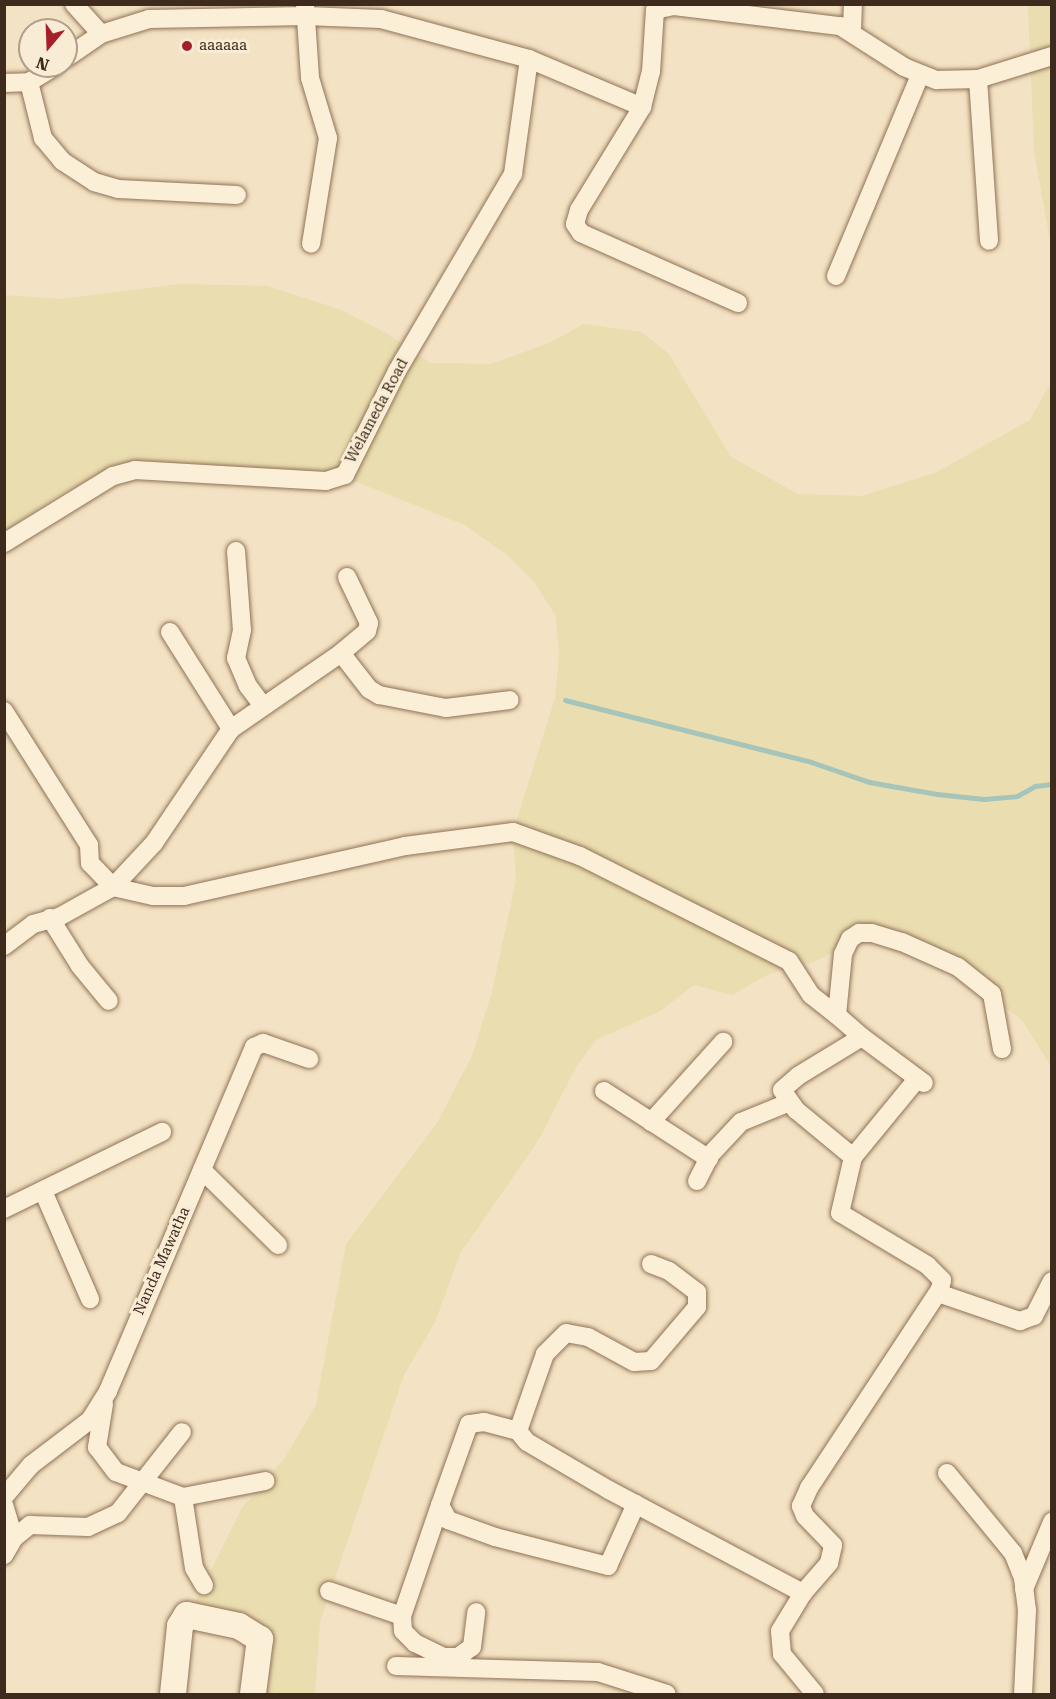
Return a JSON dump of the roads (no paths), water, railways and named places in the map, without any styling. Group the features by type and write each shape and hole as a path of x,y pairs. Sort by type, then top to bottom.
{"street":[{"path":"74,4 101,34"},
{"path":"852,4 852,30"},
{"path":"738,303 581,233 575,224 579,210 642,106 651,72 651,18 660,6 727,11 852,30 920,75 956,81 978,79 1052,56"},
{"path":"306,10 310,78 328,138 310,244"},
{"path":"78,50 101,34 149,19 306,10 400,23 529,59 642,106"},
{"name":"Welameda Road","path":"8,541 112,476 135,470 326,480 345,475 397,371 513,174 529,59"},
{"path":"836,276 920,75"},
{"path":"4,83 29,82 36,78"},
{"path":"978,79 988,241"},
{"path":"29,82 43,138 62,161 94,182 118,189 237,195"},
{"path":"236,551 242,630 236,657 248,686 263,706"},
{"path":"4,946 33,924 59,917 113,887 154,843 231,729 341,653 367,631 369,623 346,577"},
{"path":"170,632 231,729"},
{"path":"341,653 369,689 379,695 446,708 510,700"},
{"path":"4,711 89,845 90,863 113,887 153,896 184,896 405,846 513,832 580,856 789,961 811,995 920,1081 853,1157 840,1213 927,1265 942,1280 938,1293 809,1488 801,1506 805,1516 833,1545 829,1563 803,1593 780,1632 782,1654 815,1695"},
{"path":"50,918 80,966 109,1000"},
{"path":"837,1015 843,954 850,939 872,933 958,968 993,994 1002,1049"},
{"path":"853,1157 790,1102 782,1090 798,1076 862,1037"},
{"path":"651,1122 723,1042"},
{"name":"Nanda Mawatha","path":"4,1497 31,1465 90,1420 105,1396 254,1047 263,1043 309,1059"},
{"path":"604,1090 709,1159"},
{"path":"698,1181 709,1159 741,1122 790,1102"},
{"path":"4,1209 162,1132"},
{"path":"202,1170 278,1245"},
{"path":"43,1191 90,1299"},
{"path":"518,1431 545,1354 566,1333 597,1341 634,1362 651,1361 697,1307 697,1292 669,1271 651,1264"},
{"path":"938,1293 1020,1321 1034,1316 1052,1281"},
{"path":"105,1396 97,1447 116,1472 183,1497 265,1481"},
{"path":"476,1612 472,1647 458,1657 444,1657 415,1643 403,1631 402,1616 469,1424 484,1422 518,1431 527,1442 636,1504 803,1593"},
{"path":"4,1555 14,1538 30,1525 88,1527 118,1513 182,1432"},
{"path":"947,1473 1013,1553 1024,1589 1023,1695"},
{"path":"183,1497 194,1568 204,1585"},
{"path":"440,1505 447,1520 495,1537 608,1566 636,1504"},
{"path":"4,1505 14,1538"},
{"path":"1024,1589 1052,1522"},
{"path":"329,1591 402,1616"},
{"path":"174,1695 180,1626 187,1615 239,1626 260,1639 253,1695"},
{"path":"396,1666 598,1672 667,1695"}],"waterway":[{"path":"565,700 811,762 869,782 937,794 984,799 1017,796 1035,786 1052,784"}],"place":[{"name":"aaaaaa","path":"187,46"}]}
